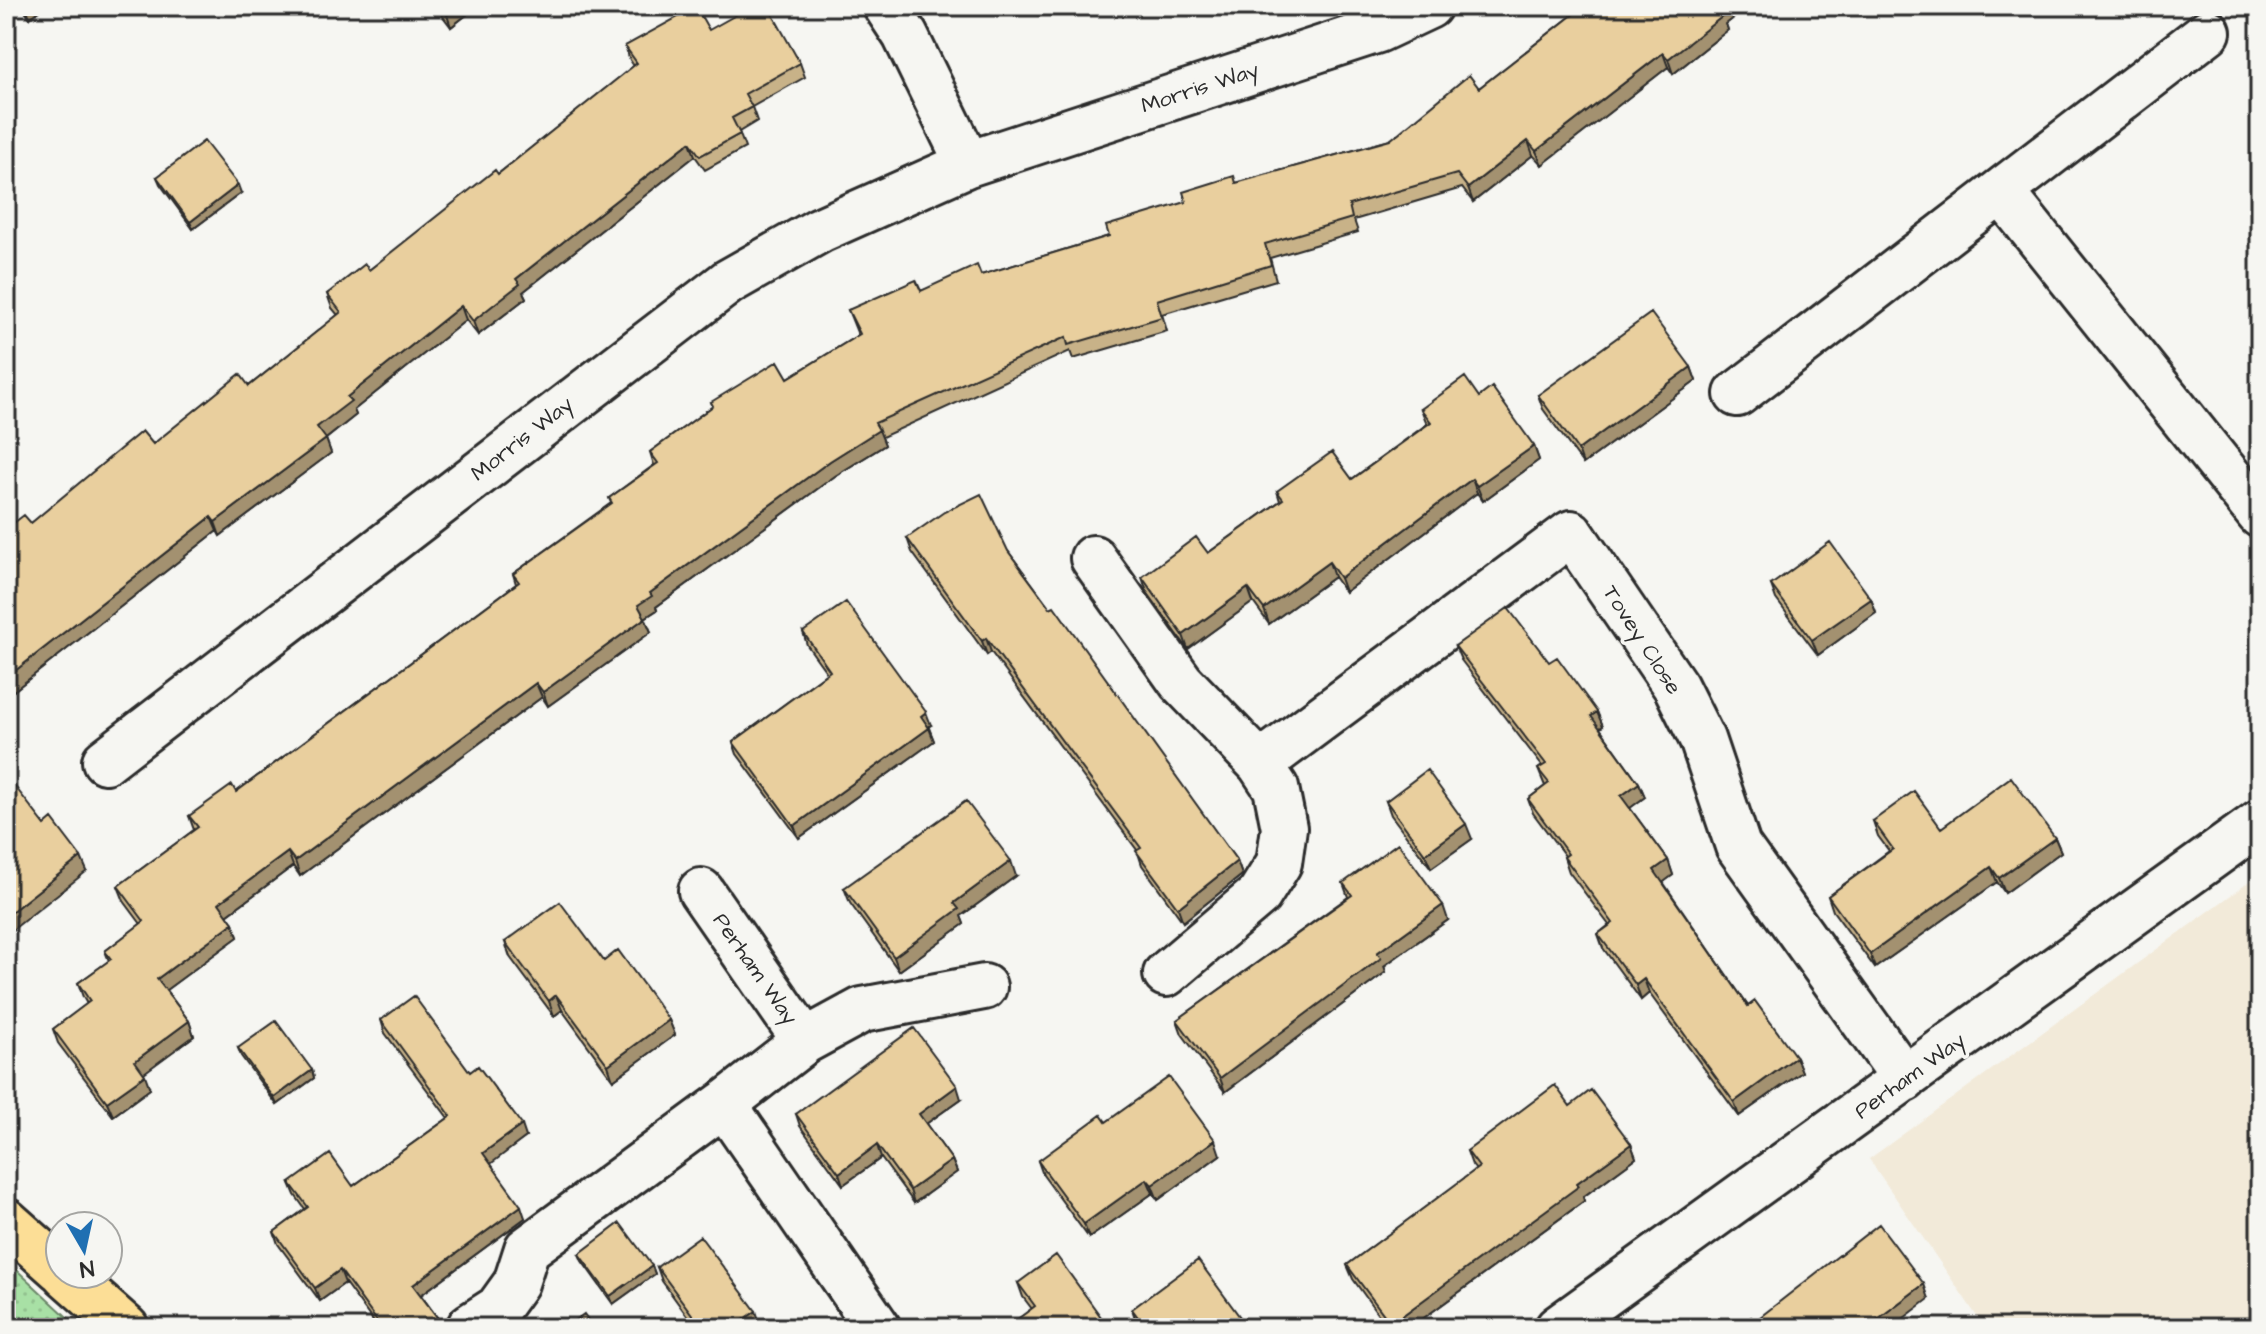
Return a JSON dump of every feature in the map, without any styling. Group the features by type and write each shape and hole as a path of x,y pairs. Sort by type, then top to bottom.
{"main road":[{"path":"6,1221 44,1255"},
{"path":"83,1290 126,1328"}],"street":[{"path":"886,6 905,35 968,164"},
{"name":"Morris Way","path":"105,761 728,282 820,230 968,164 1378,30 1429,6"},
{"path":"1737,394 2208,32"},
{"path":"2001,191 2260,515"},
{"name":"Tovey Close","path":"1260,764 1571,533 1676,687 1702,739 1738,846 1905,1079"},
{"path":"1093,558 1181,682 1260,764 1276,788 1284,828 1279,863 1259,895 1166,974"},
{"name":"Perham Way","path":"1565,1326 2260,822"},
{"name":"Perham Way","path":"470,1326 498,1308 516,1283 527,1249 805,1041 701,891"},
{"path":"805,1041 862,1010 984,987"},
{"path":"724,1104 878,1328"}],"shaded area":[{"path":"2260,874 2260,1328 1985,1328 1869,1159"}],"green space":[{"path":"6,1260 79,1328 20,1328 6,1316"}],"building":[{"path":"440,6 459,6 447,15"},
{"path":"752,6 768,6 800,63 745,94 752,107 732,118 740,134 700,156 690,142 516,279 520,284 473,321 461,306 347,397 351,401 317,427 326,439 215,522 211,517 6,678 6,529 24,515 31,523 142,431 153,444 240,374 249,386 341,312 327,294 365,264 369,270 495,170 498,174 637,63 625,46 696,7 709,30"},
{"path":"1584,6 1726,6 1719,11 1723,16 1668,59 1663,53 1536,151 1528,141 1468,188 1457,174 1349,205 1352,218 1265,244 1271,265 1157,300 1162,317 1068,345 1066,337 875,423 879,430 830,461 650,593 652,596 638,605 645,618 543,692 536,683 295,861 288,852 219,903 233,923 157,979 189,1021 135,1061 145,1075 107,1102 53,1029 90,1001 78,983 111,959 105,951 144,921 118,886 198,827 189,816 232,785 236,792 519,582 513,574 612,503 609,498 658,463 650,452 713,406 711,402 778,361 788,378 860,334 848,310 916,280 921,291 977,265 981,275 1109,236 1106,226 1186,202 1183,192 1234,176 1236,183 1390,140 1469,75 1479,88"},
{"path":"204,141 238,185 190,222 157,177"},
{"path":"1651,313 1691,367 1578,450 1538,395"},
{"path":"1465,377 1479,397 1492,387 1534,446 1477,486 1472,479 1340,578 1329,562 1264,609 1248,588 1183,635 1142,577 1196,537 1208,553 1283,499 1277,491 1332,452 1352,479 1431,422 1421,409"},
{"path":"981,494 1008,551 1050,608 1054,606 1237,861 1178,908 1136,851 1141,848 986,638 982,641 907,538 944,512"},
{"path":"1830,542 1871,599 1812,640 1771,585"},
{"path":"846,602 926,712 921,716 929,728 794,826 733,742 830,671 803,632"},
{"path":"1508,608 1549,662 1557,657 1597,712 1591,716 1639,783 1621,796 1668,860 1654,870 1748,1006 1755,1001 1796,1057 1734,1102 1644,979 1636,985 1598,934 1613,923 1564,857 1568,854 1528,799 1549,783 1538,769 1546,764 1455,646"},
{"path":"1427,770 1466,824 1425,854 1386,801"},
{"path":"6,775 45,825 52,819 81,857 6,916"},
{"path":"2011,777 2055,838 1999,878 1991,867 1870,954 1828,896 1893,849 1873,821 1914,791 1941,828"},
{"path":"966,801 1011,861 954,903 959,909 894,957 844,888"},
{"path":"1398,843 1443,905 1377,953 1381,958 1220,1078 1177,1020 1352,895 1343,883"},
{"path":"560,902 604,961 618,950 669,1020 608,1065 556,995 549,1001 505,942"},
{"path":"414,996 470,1072 478,1066 522,1125 483,1153 521,1206 413,1285 445,1328 382,1328 340,1270 315,1288 274,1232 308,1207 290,1183 330,1154 353,1186 451,1116 381,1020"},
{"path":"276,1021 312,1070 274,1098 238,1048"},
{"path":"914,1028 957,1086 919,1114 952,1160 910,1190 877,1145 839,1173 796,1114"},
{"path":"1169,1077 1215,1140 1152,1185 1147,1179 1084,1224 1038,1161 1101,1115 1106,1122"},
{"path":"1555,1085 1570,1106 1591,1090 1631,1144 1391,1324 1347,1265 1479,1167 1467,1151"},
{"path":"620,1223 652,1266 610,1296 579,1254"},
{"path":"1879,1224 1924,1284 1866,1328 1736,1328 1751,1317 1755,1321"},
{"path":"700,1236 756,1311 732,1328 702,1328 657,1267"},
{"path":"1056,1255 1109,1328 1014,1328 1011,1324 1035,1306 1018,1283"},
{"path":"1198,1260 1248,1328 1146,1328 1132,1309"},
{"path":"584,1314 594,1328 565,1328"}]}
